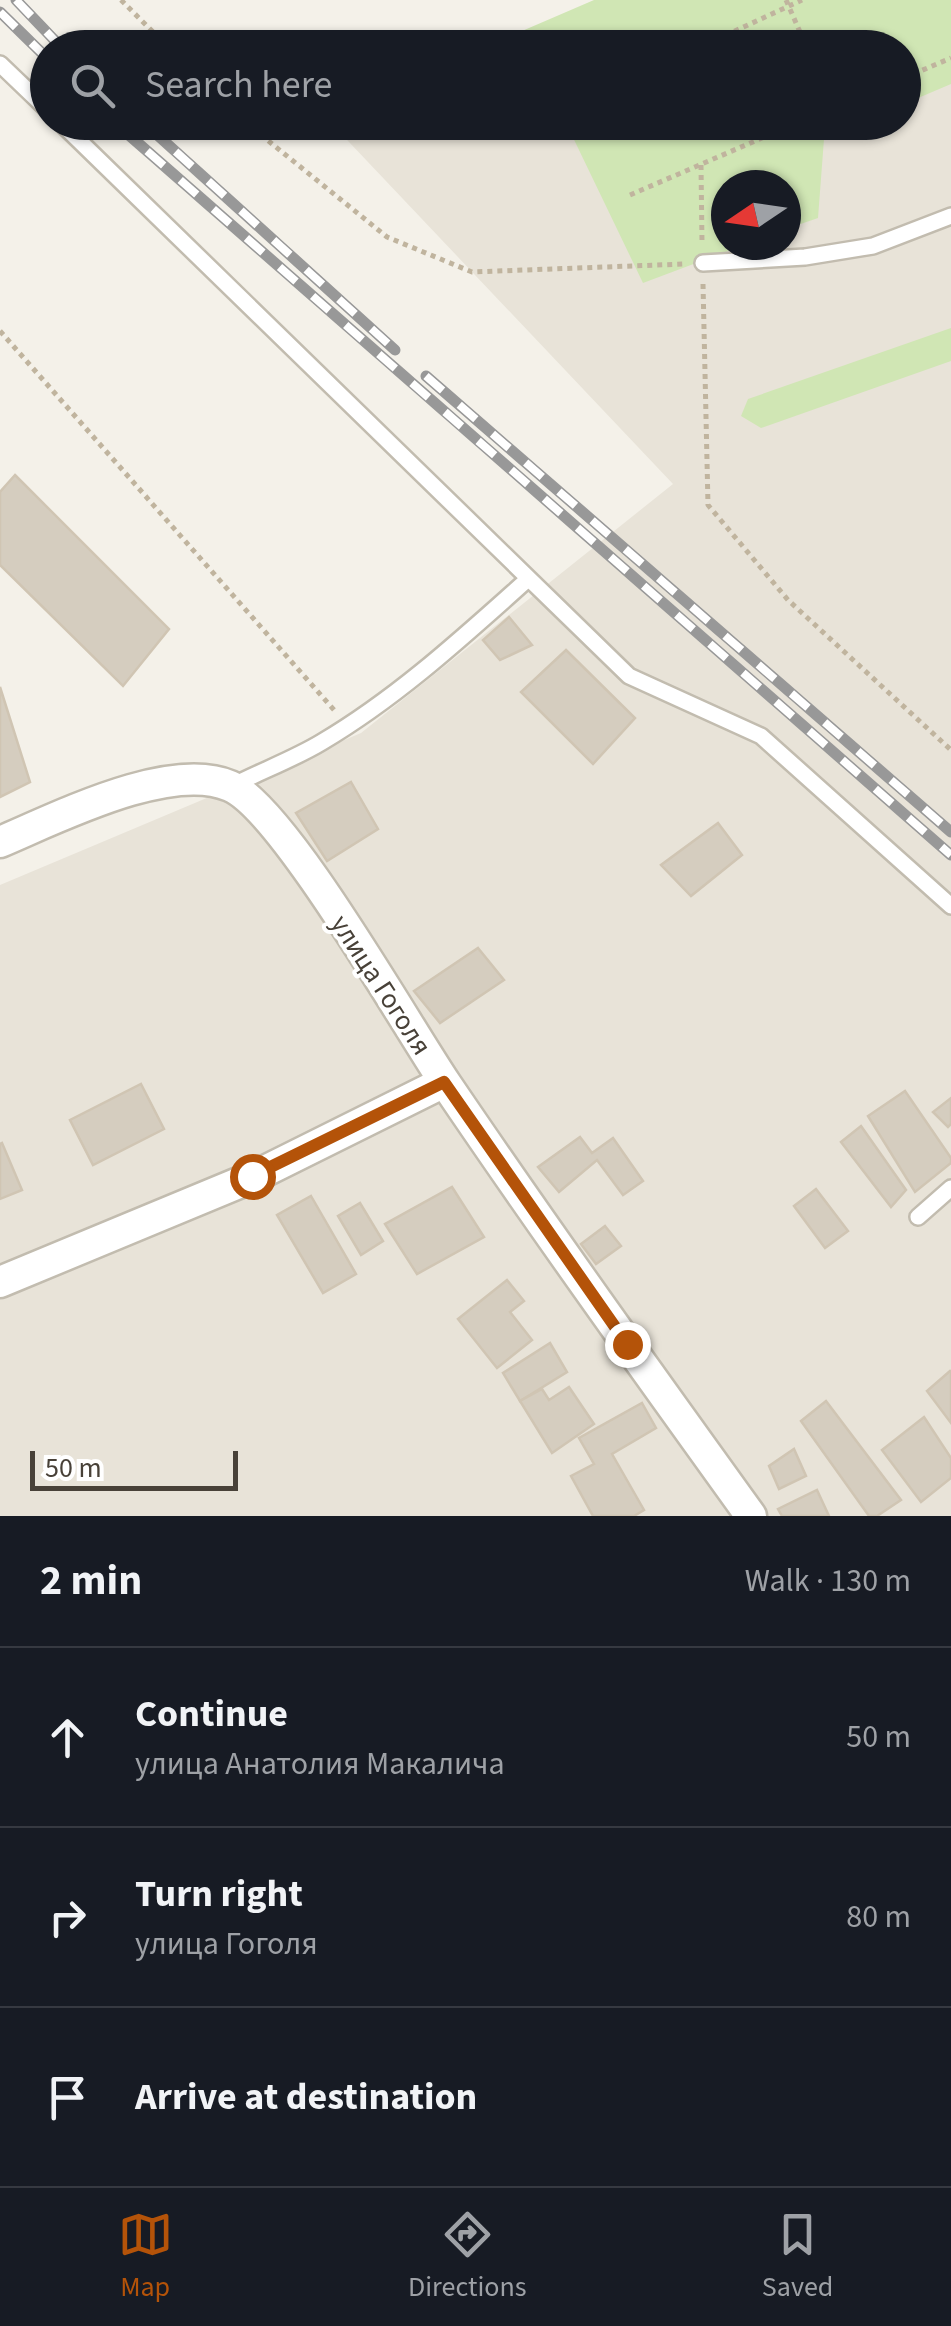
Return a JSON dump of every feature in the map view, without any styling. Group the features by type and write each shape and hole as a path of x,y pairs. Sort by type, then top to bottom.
{"street":[{"path":"0,842 137,789 195,778 232,786"},
{"name":"улица Гоголя","path":"232,786 275,824 444,1082 751,1516"},
{"path":"0,1282 252,1176 444,1082"}],"lane":[{"path":"0,64 30,93"},
{"path":"78,140 628,676 762,736 951,906"},
{"path":"703,263 805,258 873,246 951,216"},
{"path":"232,786 322,742 348,724 439,659 528,579"},
{"path":"918,1217 951,1188"}],"path":[{"path":"122,0 151,30"},
{"path":"734,30 787,3 802,0"},
{"path":"787,3 799,30"},
{"path":"921,71 951,58"},
{"path":"267,140 387,238 472,272 703,263"},
{"path":"630,196 759,140"},
{"path":"701,165 708,505 788,600 951,750"},
{"path":"0,331 348,724"}],"shaded area":[{"path":"597,0 951,0 951,1516 0,1516 0,885 361,733 673,484 347,140 921,140 921,30 530,30"}],"green space":[{"path":"594,0 951,0 951,84 921,97 921,30 524,30"},
{"path":"574,140 824,140 818,218 801,224 801,170 711,170 711,257 643,283"},
{"path":"951,328 951,361 761,428 741,416 748,399"}],"building":[{"path":"15,475 169,629 123,686 0,565 0,492"},
{"path":"509,617 532,645 500,660 483,640"},
{"path":"566,650 635,718 593,764 521,692"},
{"path":"0,687 30,782 0,797"},
{"path":"351,782 378,829 327,861 296,813"},
{"path":"718,823 742,855 691,896 661,865"},
{"path":"478,948 504,980 440,1023 414,991"},
{"path":"141,1084 164,1129 93,1165 70,1120"},
{"path":"905,1091 951,1158 951,1163 915,1192 868,1116"},
{"path":"951,1098 951,1124 948,1127 933,1112"},
{"path":"861,1126 906,1190 891,1207 841,1142"},
{"path":"580,1137 592,1153 613,1138 643,1181 623,1195 597,1160 559,1192 538,1167"},
{"path":"0,1144 22,1190 0,1199"},
{"path":"452,1187 484,1237 417,1274 385,1224"},
{"path":"816,1189 848,1231 825,1248 794,1206"},
{"path":"311,1196 356,1274 323,1293 277,1215"},
{"path":"360,1203 383,1241 361,1255 338,1216"},
{"path":"605,1226 621,1246 596,1264 581,1244"},
{"path":"507,1280 524,1301 510,1312 532,1340 497,1368 458,1319"},
{"path":"550,1343 567,1372 520,1401 503,1373"},
{"path":"951,1372 951,1423 927,1391"},
{"path":"569,1387 594,1424 552,1453 520,1401 542,1389 549,1400"},
{"path":"826,1401 901,1500 877,1516 869,1516 801,1421"},
{"path":"642,1403 656,1428 612,1454 644,1510 634,1516 593,1516 571,1476 594,1464 579,1438"},
{"path":"924,1417 951,1458 951,1478 921,1502 882,1450"},
{"path":"794,1449 806,1476 779,1489 769,1466"},
{"path":"817,1490 829,1516 782,1516 778,1509"}],"railway":[{"path":"16,0 45,30"},
{"path":"0,12 30,41"},
{"path":"135,140 951,855"},
{"path":"163,140 395,350"},
{"path":"426,376 951,832"}],"route":[{"path":"252,1176 444,1082 627,1344"}]}
